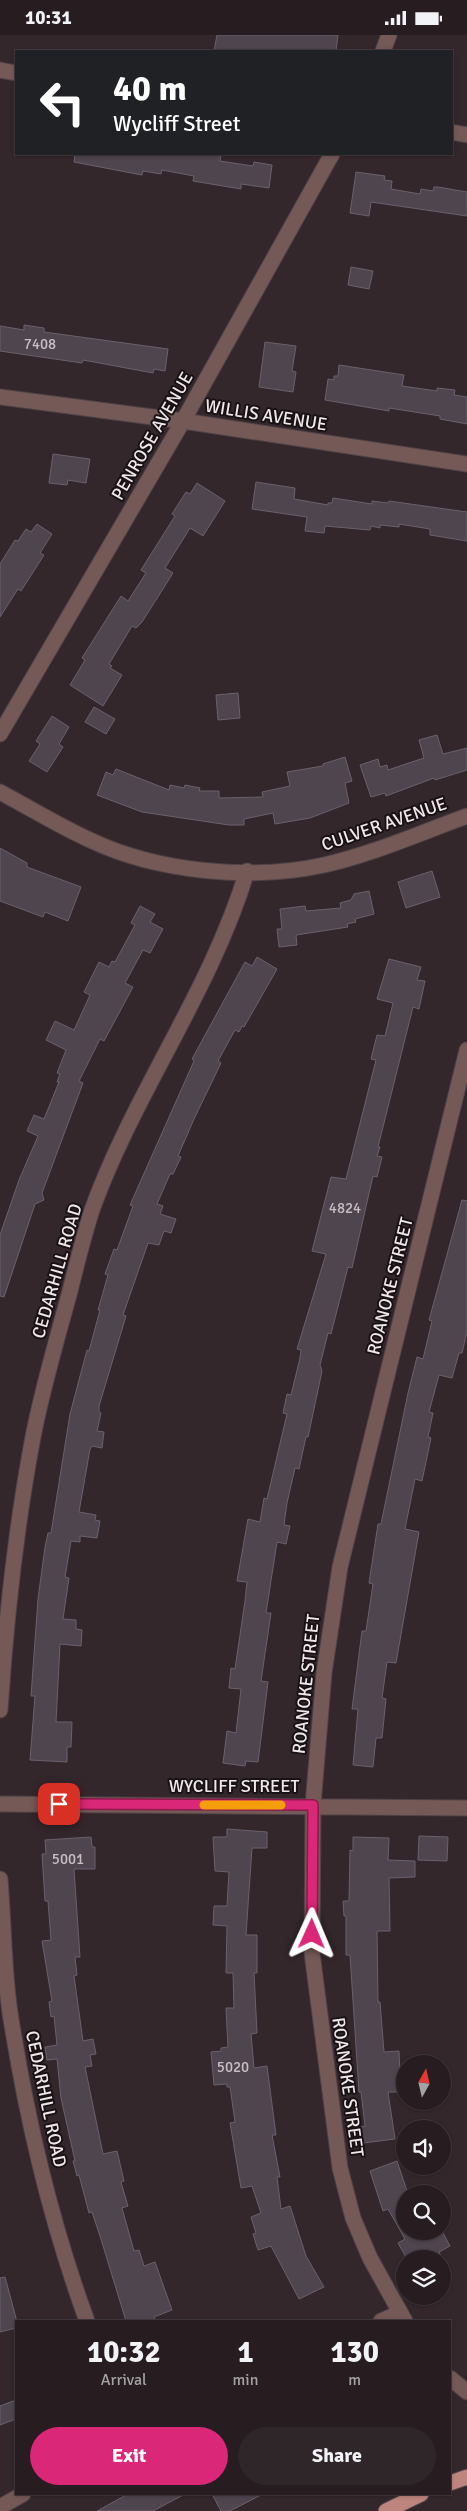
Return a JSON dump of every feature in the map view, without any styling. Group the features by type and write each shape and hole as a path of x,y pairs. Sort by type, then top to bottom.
{"main road":[{"path":"451,2483 467,2477"},
{"path":"386,2511 419,2495"}],"street":[{"path":"383,50 389,35"},
{"path":"0,71 15,73"},
{"path":"453,132 467,135"},
{"name":"PENROSE AVENUE","path":"0,734 183,421 331,155"},
{"name":"WILLIS AVENUE","path":"0,397 183,421 467,464"},
{"name":"CULVER AVENUE","path":"0,792 90,841 125,854 164,865 247,871 287,870 323,865 467,816"},
{"name":"CEDARHILL ROAD","path":"0,1710 18,1520 33,1435 55,1344 92,1210 126,1130 207,973 240,893 247,871"},
{"name":"ROANOKE STREET","path":"402,2317 354,2218 340,2168 312,1953 313,1805 324,1673 340,1567 467,1051"},
{"name":"WYCLIFF STREET","path":"0,1804 313,1805 467,1808"},
{"name":"CEDARHILL ROAD","path":"0,1879 12,2029 47,2193 72,2282 87,2320"},
{"path":"386,2320 402,2317"},
{"path":"451,2379 467,2391"},
{"path":"0,2507 20,2495"}],"building":[{"path":"217,35 338,35 336,50 214,50"},
{"path":"75,155 221,155 220,161 253,166 254,162 272,165 269,188 241,184 241,189 193,181 194,176 162,170 161,174 143,171 142,175 74,162"},
{"path":"356,172 385,176 384,180 392,181 391,189 420,194 421,189 433,191 434,187 438,187 467,192 467,216 371,202 369,216 350,213"},
{"path":"351,267 373,271 369,289 348,285"},
{"path":"24,325 44,328 44,332 168,349 165,371 154,369 153,373 83,360 82,363 0,351 0,326 24,330"},
{"path":"265,342 296,346 292,371 296,372 293,392 259,387"},
{"path":"339,365 404,375 402,386 437,391 437,388 455,390 454,395 467,397 467,424 440,419 440,416 389,408 389,411 325,400 328,379 334,380 334,376 338,376"},
{"path":"53,454 90,459 86,483 68,480 67,485 49,483"},
{"path":"256,482 295,488 294,499 328,505 328,503 332,503 333,498 372,504 372,501 388,503 389,501 467,512 467,541 430,535 430,529 399,524 399,527 380,525 380,528 371,526 370,530 325,526 324,533 305,531 307,517 252,509"},
{"path":"197,483 225,501 203,536 190,528 165,568 173,573 142,622 136,628 132,626 109,664 112,666 110,668 122,675 103,706 70,685 85,660 82,658 121,596 128,601 146,573 141,570 175,516 172,514 186,492 190,494"},
{"path":"37,524 52,534 40,553 44,555 21,591 18,589 0,617 0,564 15,540 18,541 26,529 31,532"},
{"path":"238,693 240,718 218,720 216,695"},
{"path":"94,707 115,719 106,734 85,722"},
{"path":"52,716 69,727 59,744 63,747 47,772 29,761 40,744 36,741"},
{"path":"437,735 443,754 467,748 467,770 435,780 434,778 386,796 385,793 371,797 360,765 378,759 380,767 387,765 388,770 424,758 419,740"},
{"path":"345,757 352,781 345,783 349,803 310,818 275,824 273,813 244,819 244,825 229,825 142,812 97,795 106,772 113,775 116,769 169,790 170,785 184,788 185,785 200,788 199,791 219,791 219,798 263,797 262,792 290,786 287,772 323,766 323,764"},
{"path":"0,848 27,863 27,867 81,887 68,921 45,912 43,917 0,901"},
{"path":"432,871 440,897 406,908 398,882"},
{"path":"369,891 374,914 355,919 356,922 347,924 348,927 296,935 297,945 279,947 277,929 282,929 280,909 305,906 306,911 341,908 340,903 351,900 354,894"},
{"path":"140,906 155,914 150,922 163,929 150,953 143,950 125,983 133,987 104,1041 100,1039 79,1081 83,1083 42,1193 44,1200 35,1204 4,1297 0,1296 0,1235 19,1180 38,1136 27,1131 34,1115 44,1119 59,1082 57,1082 60,1074 57,1073 66,1050 46,1040 55,1021 74,1030 90,995 84,992 99,962 109,967 112,961 115,962 135,925 131,923"},
{"path":"257,957 277,969 244,1027 242,1026 239,1032 235,1030 218,1061 221,1063 178,1156 181,1157 173,1174 170,1174 157,1204 163,1206 160,1214 176,1219 171,1233 164,1231 159,1245 148,1243 123,1315 126,1316 99,1406 99,1412 101,1413 97,1431 104,1432 102,1448 92,1446 90,1449 79,1512 96,1515 95,1520 100,1521 97,1538 80,1536 80,1542 71,1541 65,1577 69,1578 63,1619 76,1620 76,1629 82,1630 81,1646 60,1644 56,1722 72,1722 71,1747 67,1747 67,1762 30,1760 35,1696 31,1696 38,1599 45,1547 48,1533 51,1533 70,1414 100,1310 98,1310 108,1275 105,1274 114,1249 117,1250 133,1206 130,1205 194,1061 192,1059 245,962 252,966"},
{"path":"389,959 421,967 417,980 425,981 419,1009 413,1007 378,1147 380,1147 377,1156 382,1157 377,1177 373,1176 352,1268 348,1267 331,1334 328,1333 320,1365 322,1371 308,1437 306,1437 299,1469 295,1468 287,1503 284,1525 290,1526 286,1544 277,1542 266,1613 271,1613 261,1681 268,1682 258,1762 246,1761 245,1766 223,1763 227,1731 236,1733 241,1689 229,1688 231,1668 235,1669 245,1601 247,1582 237,1581 248,1519 260,1522 264,1498 267,1499 287,1414 283,1413 287,1394 291,1395 300,1358 301,1350 297,1349 326,1254 312,1251 331,1177 346,1179 376,1060 371,1059 377,1035 385,1036 393,1003 377,999"},
{"path":"462,1200 467,1201 467,1332 462,1353 459,1353 452,1378 439,1375 429,1412 433,1413 428,1437 431,1438 422,1481 415,1479 405,1529 419,1532 396,1663 387,1662 382,1698 386,1699 382,1738 376,1738 373,1767 353,1765 358,1709 352,1709 362,1631 366,1631 373,1584 369,1583 378,1524 381,1524 417,1357 423,1359 432,1321 429,1320"},
{"path":"227,1829 267,1832 267,1848 252,1848 246,1935 257,1935 257,1973 254,1973 257,2033 251,2034 254,2068 267,2066 276,2135 272,2135 280,2177 277,2177 281,2209 290,2206 306,2256 324,2287 299,2299 271,2246 258,2250 253,2234 256,2233 251,2217 261,2213 252,2186 241,2188 230,2123 235,2122 230,2087 227,2087 227,2084 214,2085 211,2052 221,2051 221,2048 228,2047 226,2008 234,2008 233,1973 226,1973 227,1926 213,1925 214,1906 227,1906 229,1872 215,1871 213,1837 227,1837"},
{"path":"419,1836 448,1837 447,1861 418,1860"},
{"path":"91,1837 92,1847 95,1847 95,1869 74,1869 80,1957 75,1957 77,1975 74,1976 83,2041 93,2039 96,2054 90,2055 92,2066 85,2067 103,2154 117,2151 124,2181 121,2182 128,2206 122,2208 134,2251 139,2250 144,2266 155,2262 172,2310 154,2317 156,2320 126,2320 100,2236 92,2212 89,2213 79,2175 77,2176 73,2161 75,2161 61,2098 57,2059 47,2060 45,2047 57,2045 54,2016 51,2017 49,2002 52,2001 42,1941 51,1940 48,1901 45,1901 42,1854 46,1854 45,1840"},
{"path":"353,1837 389,1838 388,1860 415,1861 415,1877 389,1878 390,1931 377,1931 378,2002 380,2002 384,2052 399,2051 399,2055 396,2055 396,2092 388,2092 395,2139 363,2143 361,2127 365,2126 361,2092 359,2092 350,1955 346,1955 346,1916 344,1916 343,1901 349,1901 350,1850 353,1851"},
{"path":"396,2161 396,2175 402,2175 405,2185 396,2185 396,2223 388,2209 383,2211 370,2171"},
{"path":"403,2240 447,2240 450,2246 443,2250 402,2250 398,2243"},
{"path":"5,2277 16,2320 15,2328 0,2332 0,2278"},
{"path":"15,2400 15,2419 0,2425 0,2406"},
{"path":"126,2495 183,2495 153,2511 97,2511"},
{"path":"213,2495 261,2495 230,2511 221,2511"}],"slow traffic":[{"path":"204,1805 281,1805"}],"route":[{"path":"59,1804 313,1805 312,1934"}]}
